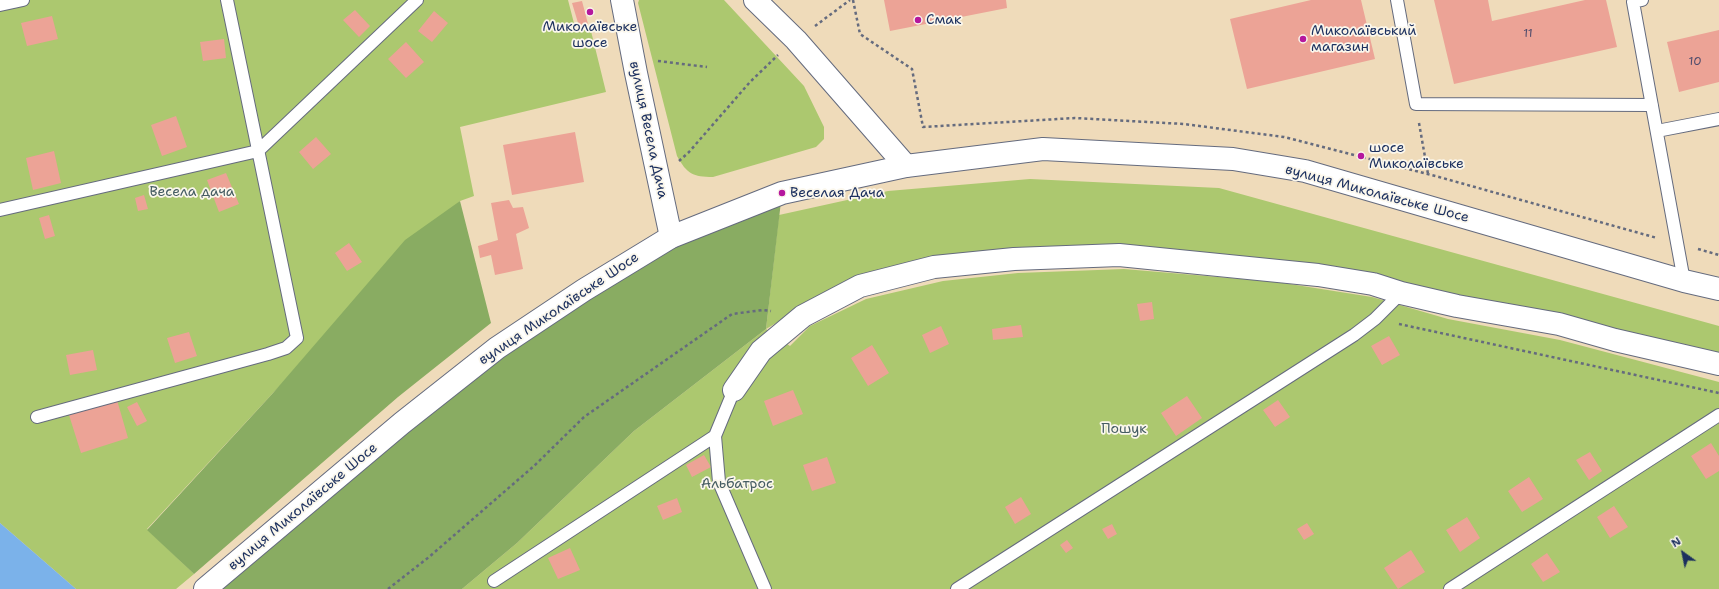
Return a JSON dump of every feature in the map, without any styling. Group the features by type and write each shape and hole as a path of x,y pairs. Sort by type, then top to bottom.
{"main road":[{"name":"вулиця Весела Дача","path":"622,0 671,237"},
{"path":"755,0 796,40 906,166"},
{"name":"вулиця Миколаївське Шосе","path":"206,588 402,423 497,348 584,290 671,237 782,193 906,166 1043,149 1233,159 1305,172 1719,290"},
{"path":"734,390 761,351 803,316 860,286 934,267 1014,260 1119,255 1318,275 1373,284 1401,293 1457,306 1558,324 1615,340 1719,364"}],"lane":[{"path":"0,5 23,0"},
{"path":"37,417 268,354 286,348 297,338 227,0"},
{"path":"0,210 258,151 416,0"},
{"path":"1397,0 1416,104 1652,105"},
{"path":"1636,1 1652,105 1684,281"},
{"path":"1657,131 1719,119"},
{"path":"957,589 1354,335 1375,318 1401,293"},
{"path":"734,390 715,436 719,482 765,589"},
{"path":"1450,589 1719,415"},
{"path":"494,581 715,436"}],"path":[{"path":"656,170 680,160 689,152 750,82 776,56 850,0"},
{"path":"634,62 669,62 707,67"},
{"path":"1416,104 1428,174"},
{"path":"388,589 429,557 534,466 584,417 732,314 763,310 803,316"},
{"path":"1375,318 1719,393"}],"green space":[{"name":"Весела дача","path":"0,0 568,0 576,31 590,27 606,92 460,127 474,196 460,201 273,393 147,529 194,574 176,589 76,589 0,523"},
{"path":"639,0 724,0 804,86 824,127 824,139 816,147 713,177 695,175 688,171 677,156 638,3"},
{"path":"1030,179 1219,188 1719,326 1719,357 1457,299 1373,275 933,257 856,276 766,329 779,215 888,191"},
{"path":"782,193 766,329 634,431 517,543 462,589 208,589 584,290"},
{"path":"460,201 491,323 398,397 194,574 147,530 273,393 405,240"},
{"name":"Пошук","path":"1124,269 1277,282 1372,297 1448,319 1560,340 1719,382 1719,589 462,589 517,543 634,431 766,329 790,346 810,326 866,299 943,281 1018,273"}],"water":[{"path":"0,523 76,589 0,589"}],"building":[{"name":"Смак","path":"884,0 1006,0 1007,8 890,31"},
{"name":"Миколаївський магазин","path":"1311,0 1361,0 1375,59 1247,89 1230,19"},
{"path":"1434,0 1488,0 1492,21 1585,0 1606,0 1617,47 1454,84"},
{"path":"582,1 588,24 579,26 572,3"},
{"path":"355,10 370,26 359,37 343,20"},
{"path":"434,11 448,23 432,42 418,31"},
{"path":"52,16 58,39 27,46 21,23"},
{"path":"1719,30 1719,82 1679,92 1667,42"},
{"path":"224,39 226,58 203,61 200,42"},
{"path":"406,42 424,62 406,78 388,59"},
{"path":"176,116 187,147 162,156 151,125"},
{"path":"575,132 584,182 512,195 503,145"},
{"path":"316,137 331,154 313,169 299,152"},
{"path":"54,151 61,183 33,190 26,158"},
{"path":"226,173 239,204 219,212 207,180"},
{"path":"144,195 148,209 138,211 135,198"},
{"path":"509,200 513,208 523,207 529,228 516,234 523,269 495,275 491,255 480,258 478,246 498,240 491,203"},
{"path":"49,215 55,236 45,239 39,218"},
{"path":"349,243 362,262 347,271 335,253"},
{"path":"1152,302 1154,319 1140,321 1137,304"},
{"path":"1021,325 1023,337 993,340 992,329"},
{"path":"941,326 949,344 930,353 922,335"},
{"path":"189,332 197,356 175,363 167,338"},
{"path":"1389,336 1400,355 1382,365 1371,346"},
{"path":"872,345 889,373 868,386 851,358"},
{"path":"93,350 97,370 70,375 66,355"},
{"path":"793,390 803,414 773,426 764,401"},
{"path":"1187,396 1202,418 1176,436 1161,413"},
{"path":"117,400 128,438 81,453 69,415"},
{"path":"1278,400 1290,417 1275,427 1263,410"},
{"path":"137,402 147,421 137,426 127,407"},
{"path":"1711,443 1719,456 1719,471 1706,479 1691,456"},
{"path":"1590,452 1602,471 1589,480 1576,460"},
{"path":"704,455 711,467 692,477 686,465"},
{"path":"827,457 836,483 812,491 803,465"},
{"path":"1529,477 1543,499 1522,512 1508,491"},
{"path":"1021,497 1031,514 1015,524 1005,507"},
{"path":"677,498 682,512 663,520 657,506"},
{"path":"1614,506 1628,527 1610,538 1597,517"},
{"path":"1467,517 1480,538 1460,552 1446,530"},
{"path":"1307,523 1314,534 1304,540 1297,529"},
{"path":"1112,524 1117,534 1108,539 1102,529"},
{"path":"1067,540 1073,548 1066,553 1060,545"},
{"path":"570,548 580,570 558,579 548,558"},
{"path":"1411,550 1425,572 1398,589 1384,568"},
{"path":"1547,553 1560,572 1543,582 1531,564"}],"place":[{"name":"Миколаївське шосе","path":"590,12"},
{"name":"Смак","path":"918,20"},
{"name":"Миколаївський магазин","path":"1303,39"},
{"name":"шосе Миколаївське","path":"1361,156"},
{"name":"Веселая Дача","path":"782,193"}],"park label":[{"name":"Альбатрос","path":"737,484"}]}
